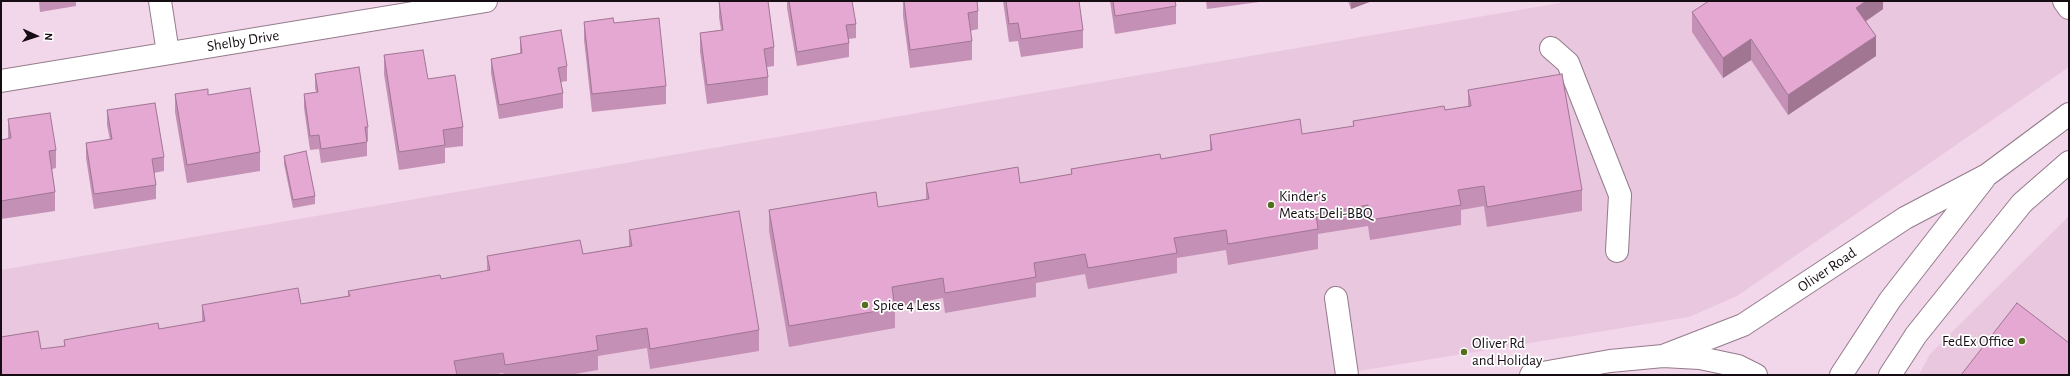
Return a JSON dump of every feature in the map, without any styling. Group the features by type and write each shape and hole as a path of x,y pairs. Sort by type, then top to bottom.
{"street":[{"path":"160,1 168,53"},
{"name":"Shelby Drive","path":"1,81 486,1"},
{"path":"2064,1 2069,8"},
{"path":"1551,48 1568,63 1620,195 1617,251"},
{"name":"Oliver Road","path":"1663,356 1743,325 1905,218 1988,175 2069,114"},
{"path":"1890,375 1916,335 2022,203 2069,162"},
{"name":"Oliver Road","path":"1841,375 1890,300 1988,175"},
{"path":"1336,298 1347,375"},
{"name":"Oliver Road","path":"1531,375 1610,361 1663,356 1700,358 1738,366 1756,375"}],"shaded area":[{"path":"1560,1 2069,1 2069,67 1737,296 1689,317 1334,375 1,375 1,270 1560,3"},
{"path":"2069,216 2069,375 1919,375 1930,354"}],"building":[{"path":"719,1 768,1 774,47 764,49 768,77 707,85 700,33 723,30"},
{"path":"789,1 852,1 856,24 846,25 849,43 797,52"},
{"path":"904,1 977,1 978,11 968,13 972,41 910,50"},
{"path":"1006,1 1079,1 1083,30 1021,39 1018,23 1009,24"},
{"path":"1113,1 1175,1 1176,6 1115,16"},
{"path":"1709,1 1866,1 1856,8 1876,36 1788,95 1751,39 1723,58 1692,12"},
{"path":"613,18 614,23 659,18 666,86 592,94 584,22"},
{"path":"561,30 567,66 558,68 563,93 499,105 491,59 522,53 520,37"},
{"path":"423,50 428,79 455,75 463,127 443,130 445,145 399,152 384,55"},
{"path":"359,67 368,127 365,127 367,142 321,149 319,135 310,136 304,94 318,92 315,74"},
{"path":"1562,74 1582,190 1487,207 1484,186 1458,190 1461,205 1370,220 1368,205 1316,214 1318,229 1228,244 1226,230 1174,238 1177,253 1088,268 1085,254 1034,263 1036,277 945,293 943,278 892,287 895,308 789,326 769,210 876,192 878,207 929,199 926,183 1018,167 1020,183 1072,174 1071,169 1160,154 1161,159 1212,150 1210,135 1300,119 1302,134 1354,126 1353,121 1444,106 1445,110 1471,106 1468,90"},
{"path":"250,88 260,152 187,165 175,94 208,89 208,95"},
{"path":"155,103 164,157 152,159 156,185 94,194 86,143 112,139 107,110"},
{"path":"50,113 56,150 49,151 55,192 1,201 1,140 11,138 8,119"},
{"path":"306,151 315,196 293,200 284,156"},
{"path":"739,211 759,330 650,349 647,328 596,336 598,350 505,365 503,353 454,361 457,375 1,375 1,337 38,331 41,349 65,346 64,340 158,323 159,329 205,321 202,305 298,288 301,304 350,296 348,291 440,275 441,279 490,270 487,256 580,240 583,254 632,246 629,230"},
{"name":"FedEx Office","path":"2017,303 2069,343 2069,375 1961,375"}],"place":[{"name":"Kinder's Meats-Deli-BBQ","path":"1271,205"},
{"name":"Spice 4 Less","path":"865,305"},
{"name":"FedEx Office","path":"2022,341"},
{"name":"Oliver Rd and Holiday","path":"1464,352"}]}
